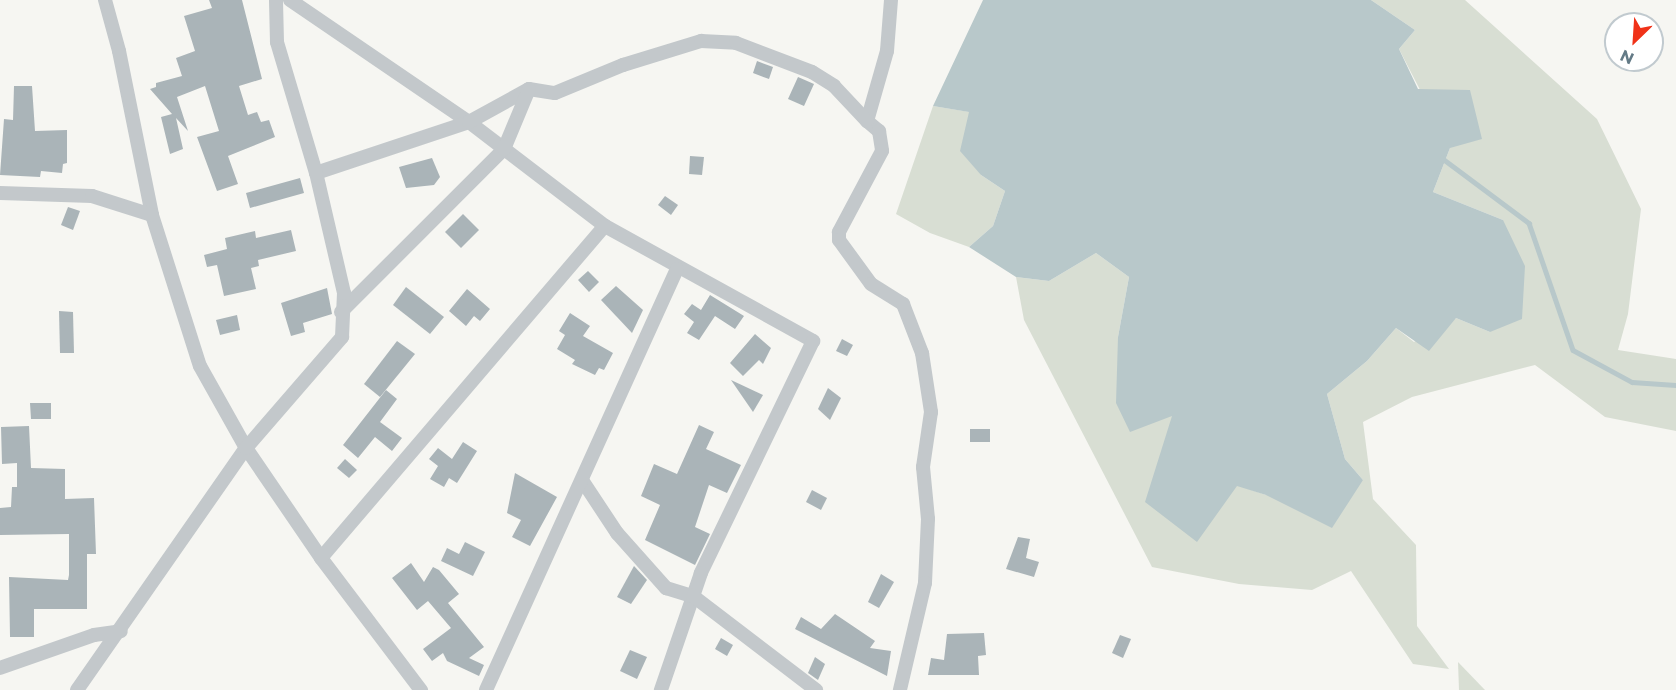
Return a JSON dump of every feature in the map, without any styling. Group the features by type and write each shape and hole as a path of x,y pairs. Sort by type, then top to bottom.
{"street":[{"path":"105,0 119,51 152,214 200,366 246,448 321,558 421,690"},
{"path":"77,690 121,631 246,448 342,337 341,312 344,292 316,173 277,42 276,0"},
{"path":"290,0 469,122 605,226 677,269 813,341 693,596 661,690"},
{"path":"867,121 887,51 891,0"},
{"path":"316,173 469,122 529,89 555,93 623,64 700,41 736,43 812,72 834,86 879,131 882,151 841,223 839,240 871,284 903,304 922,354 931,412 923,467 928,519 926,583 900,690"},
{"path":"341,312 504,149 529,89"},
{"path":"0,194 92,196 152,214"},
{"path":"321,558 605,226"},
{"path":"486,690 677,269"},
{"path":"582,480 617,533 666,588 693,596 816,690"},
{"path":"0,668 74,641 121,631"}],"shaded area":[{"path":"983,0 1371,0 1415,30 1399,49 1418,89 1470,90 1482,139 1450,148 1433,192 1503,220 1525,266 1522,319 1490,332 1456,318 1429,351 1396,328 1367,361 1327,394 1345,459 1363,480 1332,528 1266,495 1237,486 1197,542 1145,502 1172,416 1130,432 1116,403 1118,337 1129,277 1096,253 1049,281 1016,277 969,247 993,226 1005,191 981,175 960,151 969,112 933,106"},
{"path":"1371,0 1465,0 1597,119 1641,209 1628,314 1618,350 1676,359 1676,431 1605,417 1535,365 1412,397 1363,422 1373,499 1416,545 1417,626 1449,669 1413,664 1351,571 1312,590 1239,584 1152,567 1024,320 1016,277 1049,281 1096,253 1129,277 1118,337 1173,415 1237,485 1266,495 1363,480 1345,459 1327,394 1367,361 1396,328 1414,342 1456,318 1490,332 1503,220 1433,192 1450,148 1399,49 1415,30"},
{"path":"933,106 970,112 981,175 1005,191 993,226 969,247 930,233 896,214"},
{"path":"1458,662 1485,690 1459,690"}],"building":[{"path":"209,0 242,0 262,79 239,86 248,115 257,112 261,122 269,120 275,137 228,156 238,184 217,191 197,137 219,131 205,86 177,97 188,131 176,118 183,149 170,154 161,117 172,114 150,89 156,87 156,83 182,76 176,58 195,51 184,16 212,8"},
{"path":"757,61 773,67 769,79 753,73"},
{"path":"798,77 814,84 804,106 788,99"},
{"path":"14,86 32,86 35,131 67,130 67,163 63,164 62,173 41,171 40,177 0,175 4,119 13,120"},
{"path":"690,156 704,157 702,175 689,174"},
{"path":"432,158 440,177 434,185 406,188 399,167"},
{"path":"300,178 304,193 250,208 246,193"},
{"path":"665,196 678,205 671,215 658,205"},
{"path":"68,207 80,211 73,230 61,225"},
{"path":"463,214 479,230 461,248 445,232"},
{"path":"291,230 296,251 258,260 259,266 251,268 256,289 224,296 217,265 207,267 204,255 227,249 225,238 255,231 256,238"},
{"path":"588,271 599,282 589,292 578,280"},
{"path":"616,286 643,310 632,333 601,300"},
{"path":"406,287 444,317 430,334 393,305"},
{"path":"327,288 332,314 303,323 305,332 291,336 281,303"},
{"path":"467,289 490,309 480,321 474,316 466,326 449,311"},
{"path":"710,295 744,316 735,329 715,316 699,340 687,333 694,322 684,314 692,304 701,310"},
{"path":"59,311 73,312 74,353 60,353"},
{"path":"570,313 590,326 583,336 613,353 604,370 599,368 595,375 572,364 575,360 557,349 565,335 559,331"},
{"path":"237,315 240,330 220,335 216,320"},
{"path":"755,334 771,348 763,364 759,360 743,376 730,363"},
{"path":"842,339 853,345 847,356 836,351"},
{"path":"397,341 415,354 380,397 364,384"},
{"path":"731,380 763,395 753,412"},
{"path":"828,388 841,398 830,420 818,409"},
{"path":"386,390 397,399 380,422 402,438 392,451 375,437 358,458 343,445"},
{"path":"30,403 51,403 51,419 31,419"},
{"path":"699,425 714,432 706,449 741,465 727,493 709,485 695,527 710,534 695,565 645,540 660,505 641,496 654,464 677,474"},
{"path":"29,426 31,468 65,469 65,499 94,498 96,554 87,554 87,609 34,609 34,637 10,637 9,577 68,580 69,575 69,534 0,535 0,508 11,507 12,487 17,487 17,463 2,464 1,427"},
{"path":"970,429 990,429 990,442 970,442"},
{"path":"463,442 477,451 457,483 449,478 444,487 430,479 438,466 429,459 438,448 452,459"},
{"path":"345,459 357,470 349,478 337,468"},
{"path":"515,473 557,497 530,546 512,537 521,520 507,513"},
{"path":"812,490 827,498 821,510 806,502"},
{"path":"1018,537 1030,539 1026,558 1039,562 1034,577 1006,569"},
{"path":"465,542 485,552 473,576 441,561 447,548 459,554"},
{"path":"411,563 424,582 433,567 439,570 459,594 448,603 484,647 469,658 484,665 479,676 447,661 443,653 432,661 423,649 451,628 428,601 417,610 392,578"},
{"path":"634,566 647,580 631,604 617,597"},
{"path":"881,574 894,582 879,608 868,602"},
{"path":"835,614 875,641 870,648 891,651 887,676 795,629 801,617 821,629"},
{"path":"984,633 986,655 978,656 979,675 928,675 931,658 944,660 947,634"},
{"path":"1120,635 1131,639 1123,658 1112,653"},
{"path":"721,638 733,645 727,656 715,649"},
{"path":"630,650 647,657 637,679 620,671"},
{"path":"815,657 825,664 818,680 808,673"}],"waterway":[{"path":"1442,158 1529,223 1573,350 1632,382 1676,385"}]}
